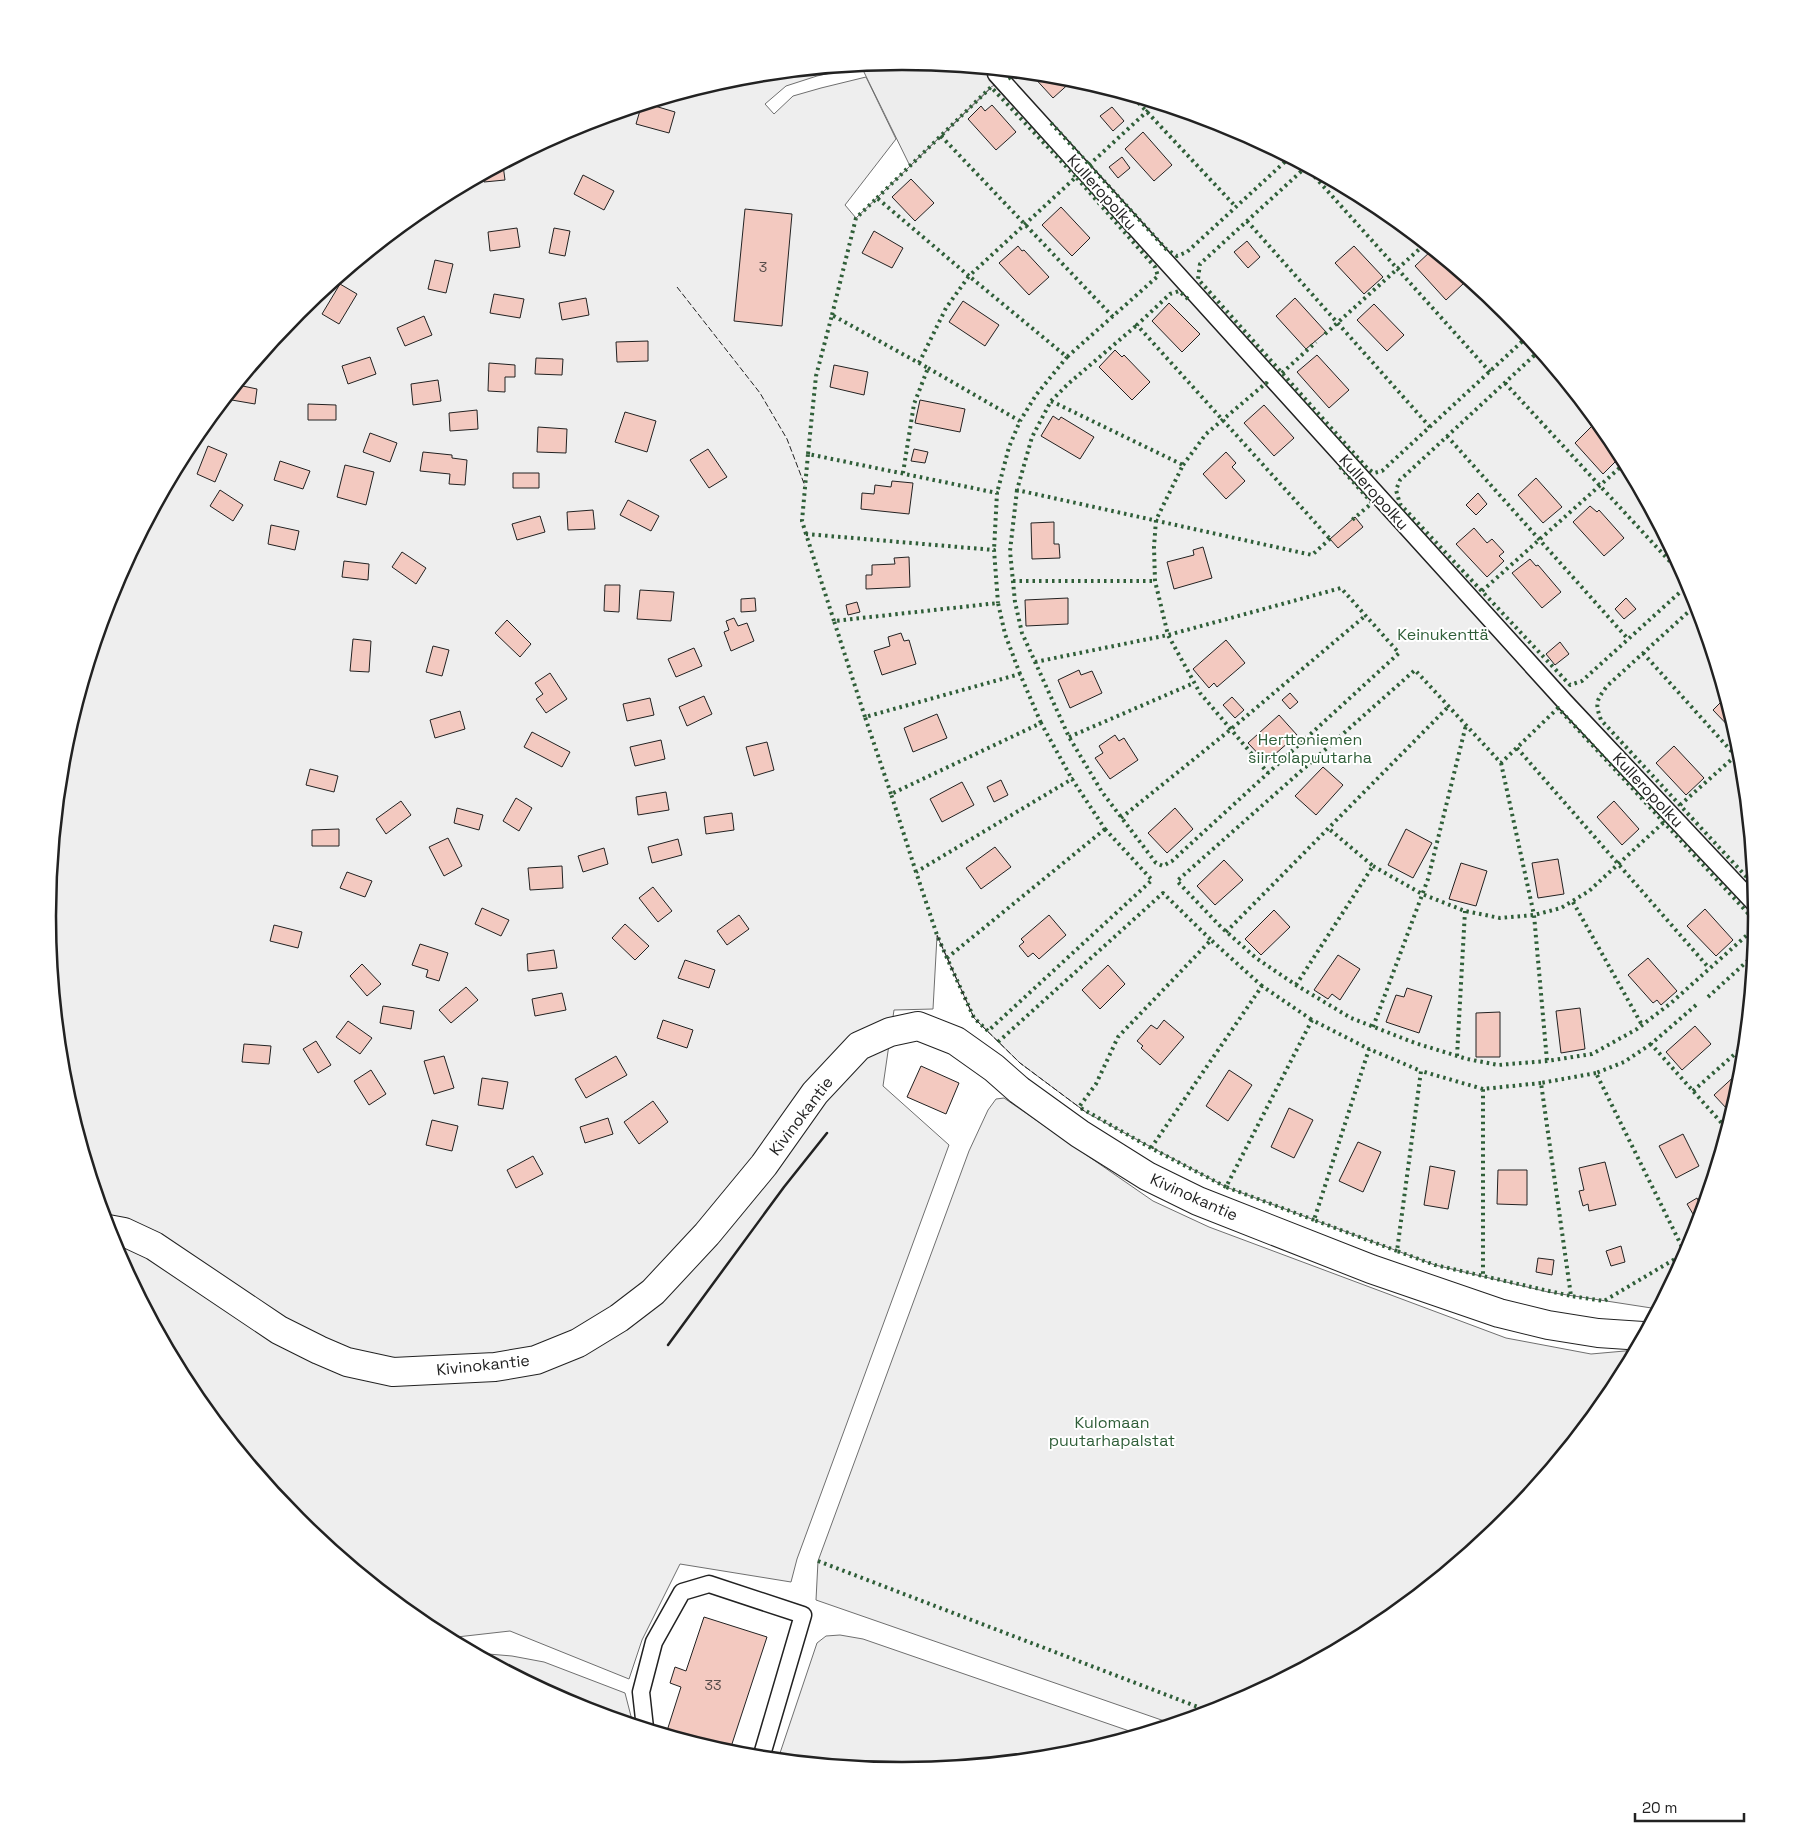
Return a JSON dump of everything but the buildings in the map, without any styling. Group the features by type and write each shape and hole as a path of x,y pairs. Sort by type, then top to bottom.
{"street":[{"name":"Kivinokantie","path":"117,1231 154,1246 279,1330 347,1362 393,1372 495,1367 536,1360 578,1343 619,1318 653,1292 706,1234 764,1165 815,1093 859,1046 890,1032 918,1026 956,1041 1080,1134 1147,1176 1198,1201 1370,1269 1499,1313 1548,1325 1598,1333 1637,1336"}],"lane":[{"name":"Kulleropolku","path":"997,76 1565,702 1748,897"},
{"path":"644,1722 641,1692 654,1642 682,1592 709,1584 803,1614 763,1751"}],"green space":[{"path":"826,74 786,86 765,104 774,114 793,96 866,77 896,139 845,205 856,218 991,88 978,74 1013,77 1068,87 1122,99 1175,115 1277,158 1326,184 1373,213 1418,245 1460,280 1501,318 1574,401 1606,446 1635,493 1661,542 1704,644 1720,697 1742,806 1747,861 1749,916 1747,972 1742,1027 1720,1136 1704,1189 1684,1240 1652,1308 1548,1292 1435,1265 1226,1187 1087,1113 1020,1063 974,1018 937,936 933,1009 894,1010 883,1086 949,1145 797,1559 791,1582 680,1564 642,1640 629,1679 510,1631 459,1637 432,1620 387,1588 345,1553 304,1515 266,1474 231,1432 199,1387 170,1340 144,1291 121,1240 101,1189 85,1136 63,1027 58,972 56,916 63,806 85,697 101,644 144,542 170,493 199,446 231,401 266,359 304,318 387,245 432,213 479,184 528,158 630,115 683,99 792,77"},
{"name":"Kulomaan puutarhapalstat","path":"1004,1098 1153,1201 1209,1227 1506,1338 1591,1354 1628,1351 1606,1387 1574,1432 1539,1474 1501,1515 1418,1588 1373,1620 1326,1649 1277,1675 1175,1718 1165,1721 816,1600 818,1561 969,1151 988,1110 996,1099"},
{"path":"840,1635 863,1639 1131,1731 1013,1756 958,1761 902,1763 847,1761 780,1754 817,1643 826,1636"},
{"path":"489,1654 544,1662 625,1693 632,1718 579,1698 528,1675"}],"shaded area":[{"path":"902,70 958,72 1009,77 991,87 910,166 864,71"}],"hedge":[{"path":"877,198 991,87 1076,177"},
{"path":"1140,104 1236,207"},
{"path":"1089,165 1151,108"},
{"path":"1051,123 1166,249 1177,256 1187,252 1285,162"},
{"path":"941,136 1113,317"},
{"path":"1302,171 1200,264 1198,279 1367,468 1374,473 1382,471 1522,341"},
{"path":"832,315 856,218 877,198 969,276 1076,177 1155,267 1158,276 1067,357"},
{"path":"1317,179 1490,372"},
{"path":"1247,221 1430,427"},
{"path":"1325,334 1421,248"},
{"path":"919,363 946,308 969,276 1067,357 1036,395 1020,421"},
{"path":"1188,299 1179,291 1170,294 1137,325 1330,539"},
{"path":"808,454 816,376 832,315 928,368 914,404 903,473"},
{"path":"1051,401 1137,325"},
{"path":"1282,373 1316,342"},
{"path":"1535,355 1400,480 1396,490 1400,504 1570,685 1582,681 1683,590"},
{"path":"928,368 1020,421 1009,447 997,493"},
{"path":"1183,465 1206,434 1266,383 1268,385"},
{"path":"1505,383 1670,561"},
{"path":"1017,490 1010,551 1015,602 1022,633 1069,737 1102,792 1156,863 1163,866 1172,861 1399,653 1341,588 1168,635 1155,581 1154,547 1156,520 1183,465 1051,401 1032,437 1017,490 1312,555 1332,537"},
{"path":"1447,436 1628,639"},
{"path":"806,534 802,521 808,454 997,493 994,550"},
{"path":"1340,467 1372,503 1352,520"},
{"path":"1482,591 1620,468"},
{"path":"834,621 806,534 994,550 998,603"},
{"path":"1013,581 1155,581"},
{"path":"865,717 834,621 998,603 1005,634 1020,674"},
{"path":"1691,610 1607,686 1599,699 1598,710 1601,720 1748,878"},
{"path":"1121,818 1230,730 1365,616"},
{"path":"1035,662 1168,635 1200,693 1268,773"},
{"path":"1643,653 1732,752"},
{"path":"1748,934 1671,1003 1637,1029 1592,1054 1547,1061 1498,1065 1467,1059 1415,1043 1351,1018 1256,958 1221,927 1177,881 1415,670 1501,763 1558,708 1749,914"},
{"path":"891,794 865,717 1020,674 1041,723"},
{"path":"1069,737 1194,683"},
{"path":"1226,932 1449,706"},
{"path":"916,872 891,794 1041,723 1072,779"},
{"path":"1373,1027 1428,879 1466,725"},
{"path":"1517,748 1709,968"},
{"path":"1680,805 1733,758"},
{"path":"1501,763 1534,915 1547,1061"},
{"path":"947,958 937,935 916,872 1072,779 1105,829"},
{"path":"1373,866 1422,894 1465,911 1500,918 1534,915 1561,908 1589,891 1664,822"},
{"path":"1296,985 1373,866 1328,828"},
{"path":"1105,829 1152,880 988,1031 974,1018 947,958 1105,829"},
{"path":"998,1042 1163,893 1211,940"},
{"path":"1573,902 1642,1025"},
{"path":"1457,1056 1465,911"},
{"path":"1151,1148 1079,1107 1096,1084 1118,1037 1211,940 1262,986"},
{"path":"1708,997 1747,961"},
{"path":"1226,1187 1151,1148 1262,986 1312,1020"},
{"path":"1696,1005 1651,1044 1723,1124"},
{"path":"1314,1220 1226,1187 1312,1020 1369,1049"},
{"path":"1651,1044 1624,1062 1596,1073 1681,1246"},
{"path":"1397,1251 1314,1220 1369,1049 1421,1071"},
{"path":"1693,1091 1738,1052"},
{"path":"1483,1089 1421,1071 1397,1251 1435,1265 1483,1276"},
{"path":"1596,1073 1541,1083 1571,1296 1604,1301 1676,1259"},
{"path":"1541,1083 1483,1089 1483,1276 1571,1296"},
{"path":"818,1561 1201,1708"}],"fence":[{"path":"677,287 760,393 787,439 805,486"},
{"path":"937,935 974,1018 1020,1063 1087,1113"}],"wall":[{"path":"668,1345 784,1187 827,1133"}],"park label":[{"name":"Keinukenttä","path":"1443,634"},
{"name":"Herttoniemen siirtolapuutarha","path":"1310,748"}]}
